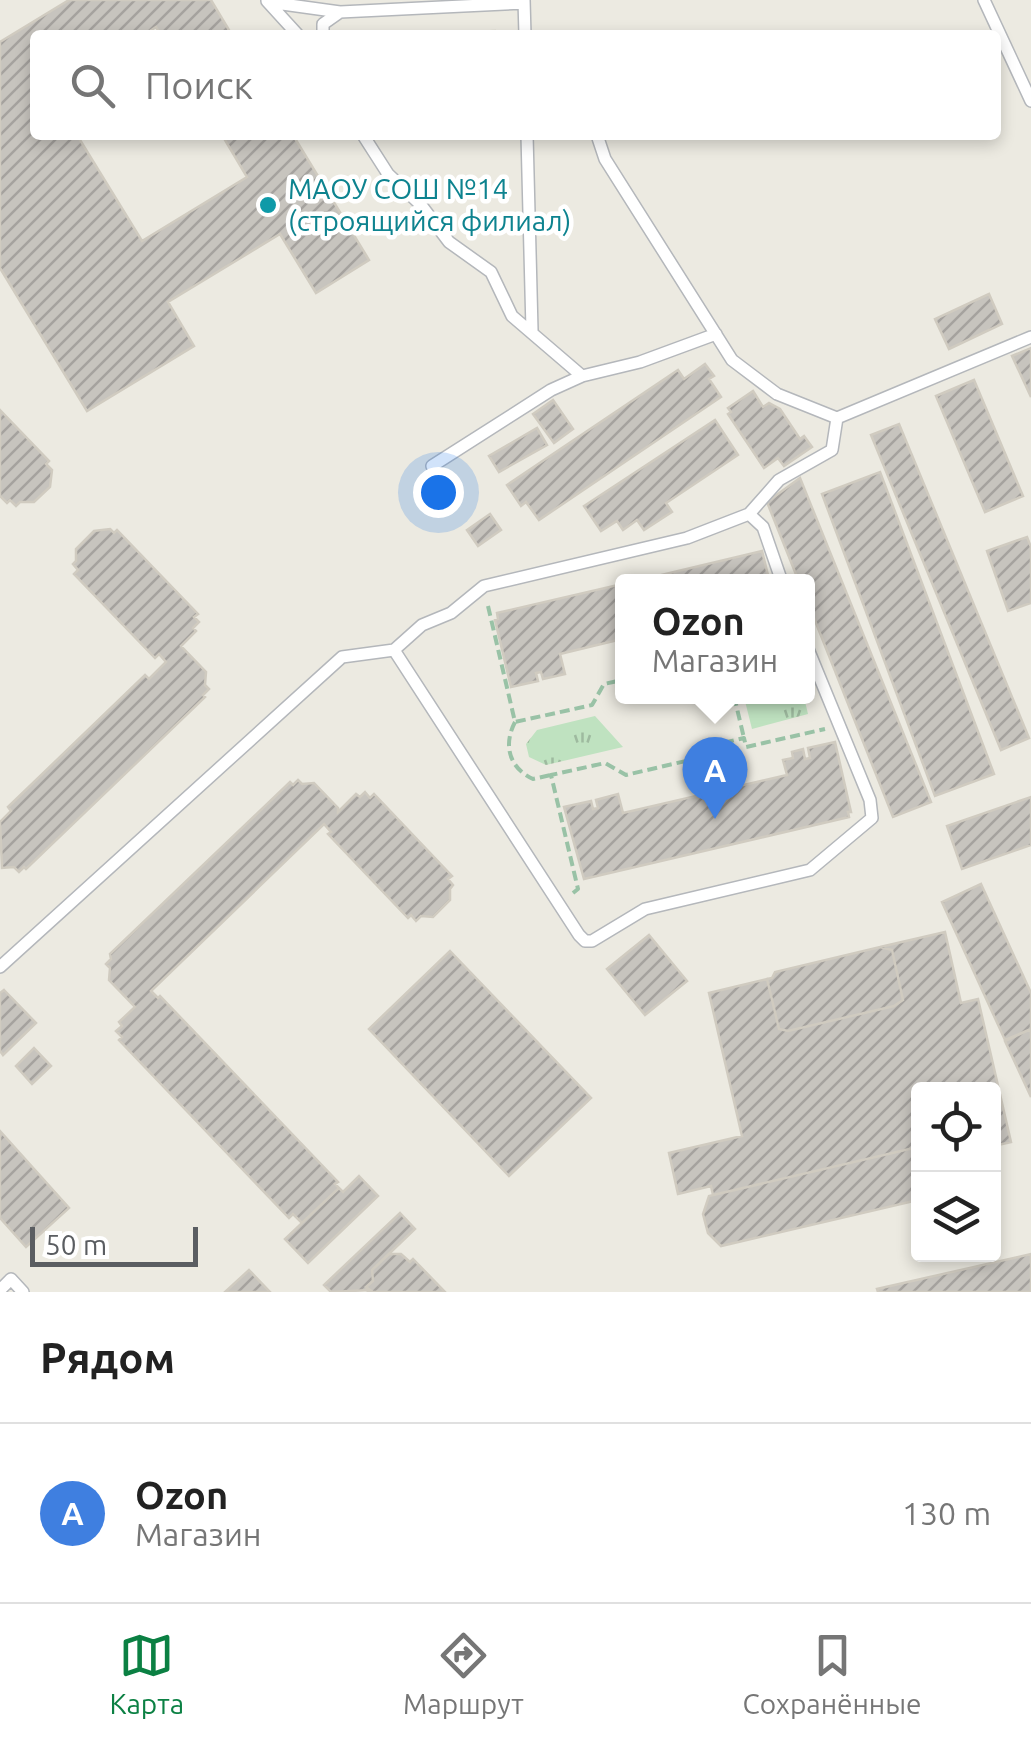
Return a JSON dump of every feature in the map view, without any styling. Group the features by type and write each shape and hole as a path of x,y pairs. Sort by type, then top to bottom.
{"lane":[{"path":"984,0 998,30"},
{"path":"267,1 340,12 524,2 525,30"},
{"path":"267,1 293,30"},
{"path":"324,30 323,24 340,12"},
{"path":"1001,37 1031,101"},
{"path":"366,140 388,174 421,205 448,242 491,272 512,316 582,376"},
{"path":"528,140 532,330"},
{"path":"599,140 604,158 732,360 777,394 837,418 1031,336"},
{"path":"432,466 551,390 582,376 640,362 716,334"},
{"path":"0,968 342,657 394,650 422,625 451,613 484,586 688,538 749,514 779,480 832,450 837,418"},
{"path":"749,514 763,527 779,574"},
{"path":"394,650 586,941 645,909 810,870 872,818 870,800 815,666"},
{"path":"0,1290 12,1280 23,1292"}],"path":[{"path":"484,586 515,722 508,743 512,762 533,779 606,762 626,775 708,756 705,747 744,738"},
{"path":"515,722 592,704 604,684 615,682"},
{"path":"736,704 746,747 839,725"},
{"path":"552,775 578,889 560,905"}],"green space":[{"path":"746,704 806,704 808,714 752,729"},
{"path":"595,716 623,747 546,765 529,757 526,744 537,730"}],"building":[{"name":"МАОУ СОШ №14 (строящийся филиал)","path":"69,0 211,0 229,30 30,30 30,140 80,140 142,241 247,177 225,140 296,140 369,260 316,293 280,234 168,302 194,346 87,411 0,268 0,42"},
{"path":"989,294 1002,324 949,349 935,319"},
{"path":"1031,348 1031,397 1012,356"},
{"path":"705,364 721,397 539,520 526,502 521,506 507,485 678,370 684,379"},
{"path":"974,380 1023,496 985,512 936,396"},
{"path":"753,391 763,407 769,403 780,409 800,439 804,436 812,447 784,466 778,458 764,468 728,414 728,408"},
{"path":"553,400 573,429 554,443 533,414"},
{"path":"0,410 49,461 46,464 52,470 50,487 34,502 20,502 16,506 0,496"},
{"path":"715,420 738,455 666,503 672,512 644,530 637,520 623,530 617,521 601,531 584,506"},
{"path":"899,424 1029,738 1001,750 871,435"},
{"path":"537,428 547,445 499,472 489,456"},
{"path":"880,472 994,774 935,796 822,494"},
{"path":"800,478 931,802 893,817 815,621 815,574 796,574 767,502"},
{"path":"490,514 501,530 478,546 467,530"},
{"path":"110,529 114,533 117,530 198,614 194,617 199,622 193,628 196,631 181,646 206,672 205,685 209,689 26,869 19,872 14,867 2,868 0,822 11,811 8,807 145,675 149,679 166,662 159,654 155,658 74,574 78,570 73,564 76,549 94,531"},
{"path":"1027,537 1031,547 1031,603 1008,611 987,551"},
{"path":"762,551 768,574 666,574"},
{"path":"615,586 615,641 560,654 565,674 543,679 541,672 536,673 538,681 511,687 495,620 497,613"},
{"path":"835,742 849,817 584,879 564,807 591,801 593,809 598,808 596,800 618,794 623,813 787,775 783,760 793,758 792,752 803,749 805,759 810,758 808,748"},
{"path":"298,780 302,784 314,783 338,812 356,794 360,797 365,792 370,798 374,794 452,876 448,879 453,885 450,900 433,917 421,916 416,921 411,915 408,918 328,834 331,832 324,824 151,991 338,1182 335,1184 339,1188 302,1223 293,1214 289,1218 119,1040 119,1022 135,1007 109,980 110,968 106,964 110,954 290,782 293,785"},
{"path":"1031,797 1031,845 962,869 947,826"},
{"path":"981,884 1031,993 1031,1029 1005,1040 942,902"},
{"path":"945,932 961,1003 978,999 997,1082 911,1082 911,1149 713,1195 711,1186 678,1194 669,1153 742,1136 709,993 767,979 779,1029 788,1031 894,1006 903,1000 892,950 880,947"},
{"path":"649,935 687,981 645,1015 607,969"},
{"path":"880,947 892,950 903,1000 894,1006 788,1031 779,1029 767,979 775,972"},
{"path":"450,951 591,1098 509,1176 369,1029"},
{"path":"4,990 36,1023 3,1055 0,993"},
{"path":"1031,1029 1031,1097 1005,1041"},
{"path":"34,1048 51,1066 32,1084 16,1066"},
{"path":"1001,1099 1011,1142 1001,1144"},
{"path":"0,1131 69,1208 26,1247 0,1218"},
{"path":"911,1149 911,1202 721,1246 708,1233 703,1214 709,1196"},
{"path":"359,1176 378,1196 308,1263 285,1239 339,1188 343,1192"},
{"path":"400,1213 415,1229 372,1270 373,1281 366,1287 370,1290 331,1292 324,1285"},
{"path":"389,1254 401,1254 410,1262 413,1259 445,1292 368,1292 372,1270"},
{"path":"1031,1254 1031,1292 877,1289 1001,1262"},
{"path":"249,1270 270,1292 225,1292"}],"place":[{"name":"МАОУ СОШ №14 (строящийся филиал)","path":"268,205"},
{"name":"Ozon","path":"715,819"}]}
